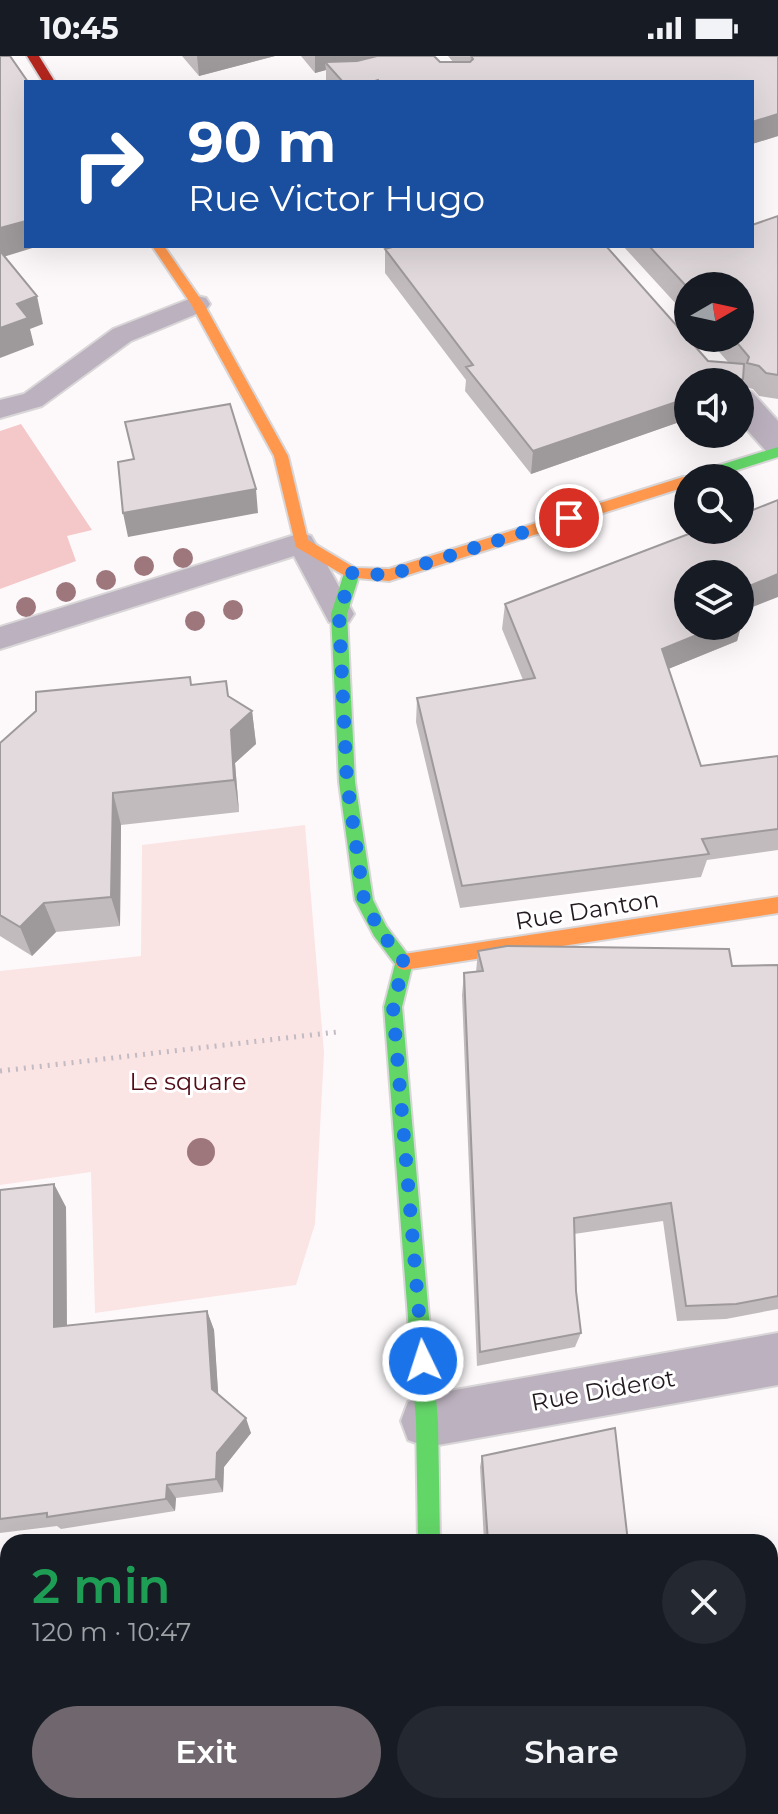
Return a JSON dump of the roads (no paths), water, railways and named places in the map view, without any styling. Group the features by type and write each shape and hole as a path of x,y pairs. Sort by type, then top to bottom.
{"street":[{"path":"33,56 48,80"},
{"path":"159,248 197,304 281,456 301,543 352,573 389,575 674,485"},
{"path":"754,416 778,443"},
{"path":"740,464 778,452"},
{"path":"352,573 339,614 347,782 364,900 380,931 404,962 393,1007 427,1421 429,1534"},
{"name":"Rue Danton","path":"404,962 778,905"},
{"name":"Rue Diderot","path":"427,1421 778,1359"}],"lane":[{"path":"0,409 33,400 122,335 197,304"},
{"path":"0,638 301,543 339,614"}],"park label":[{"name":"Le square","path":"188,1081"}]}
